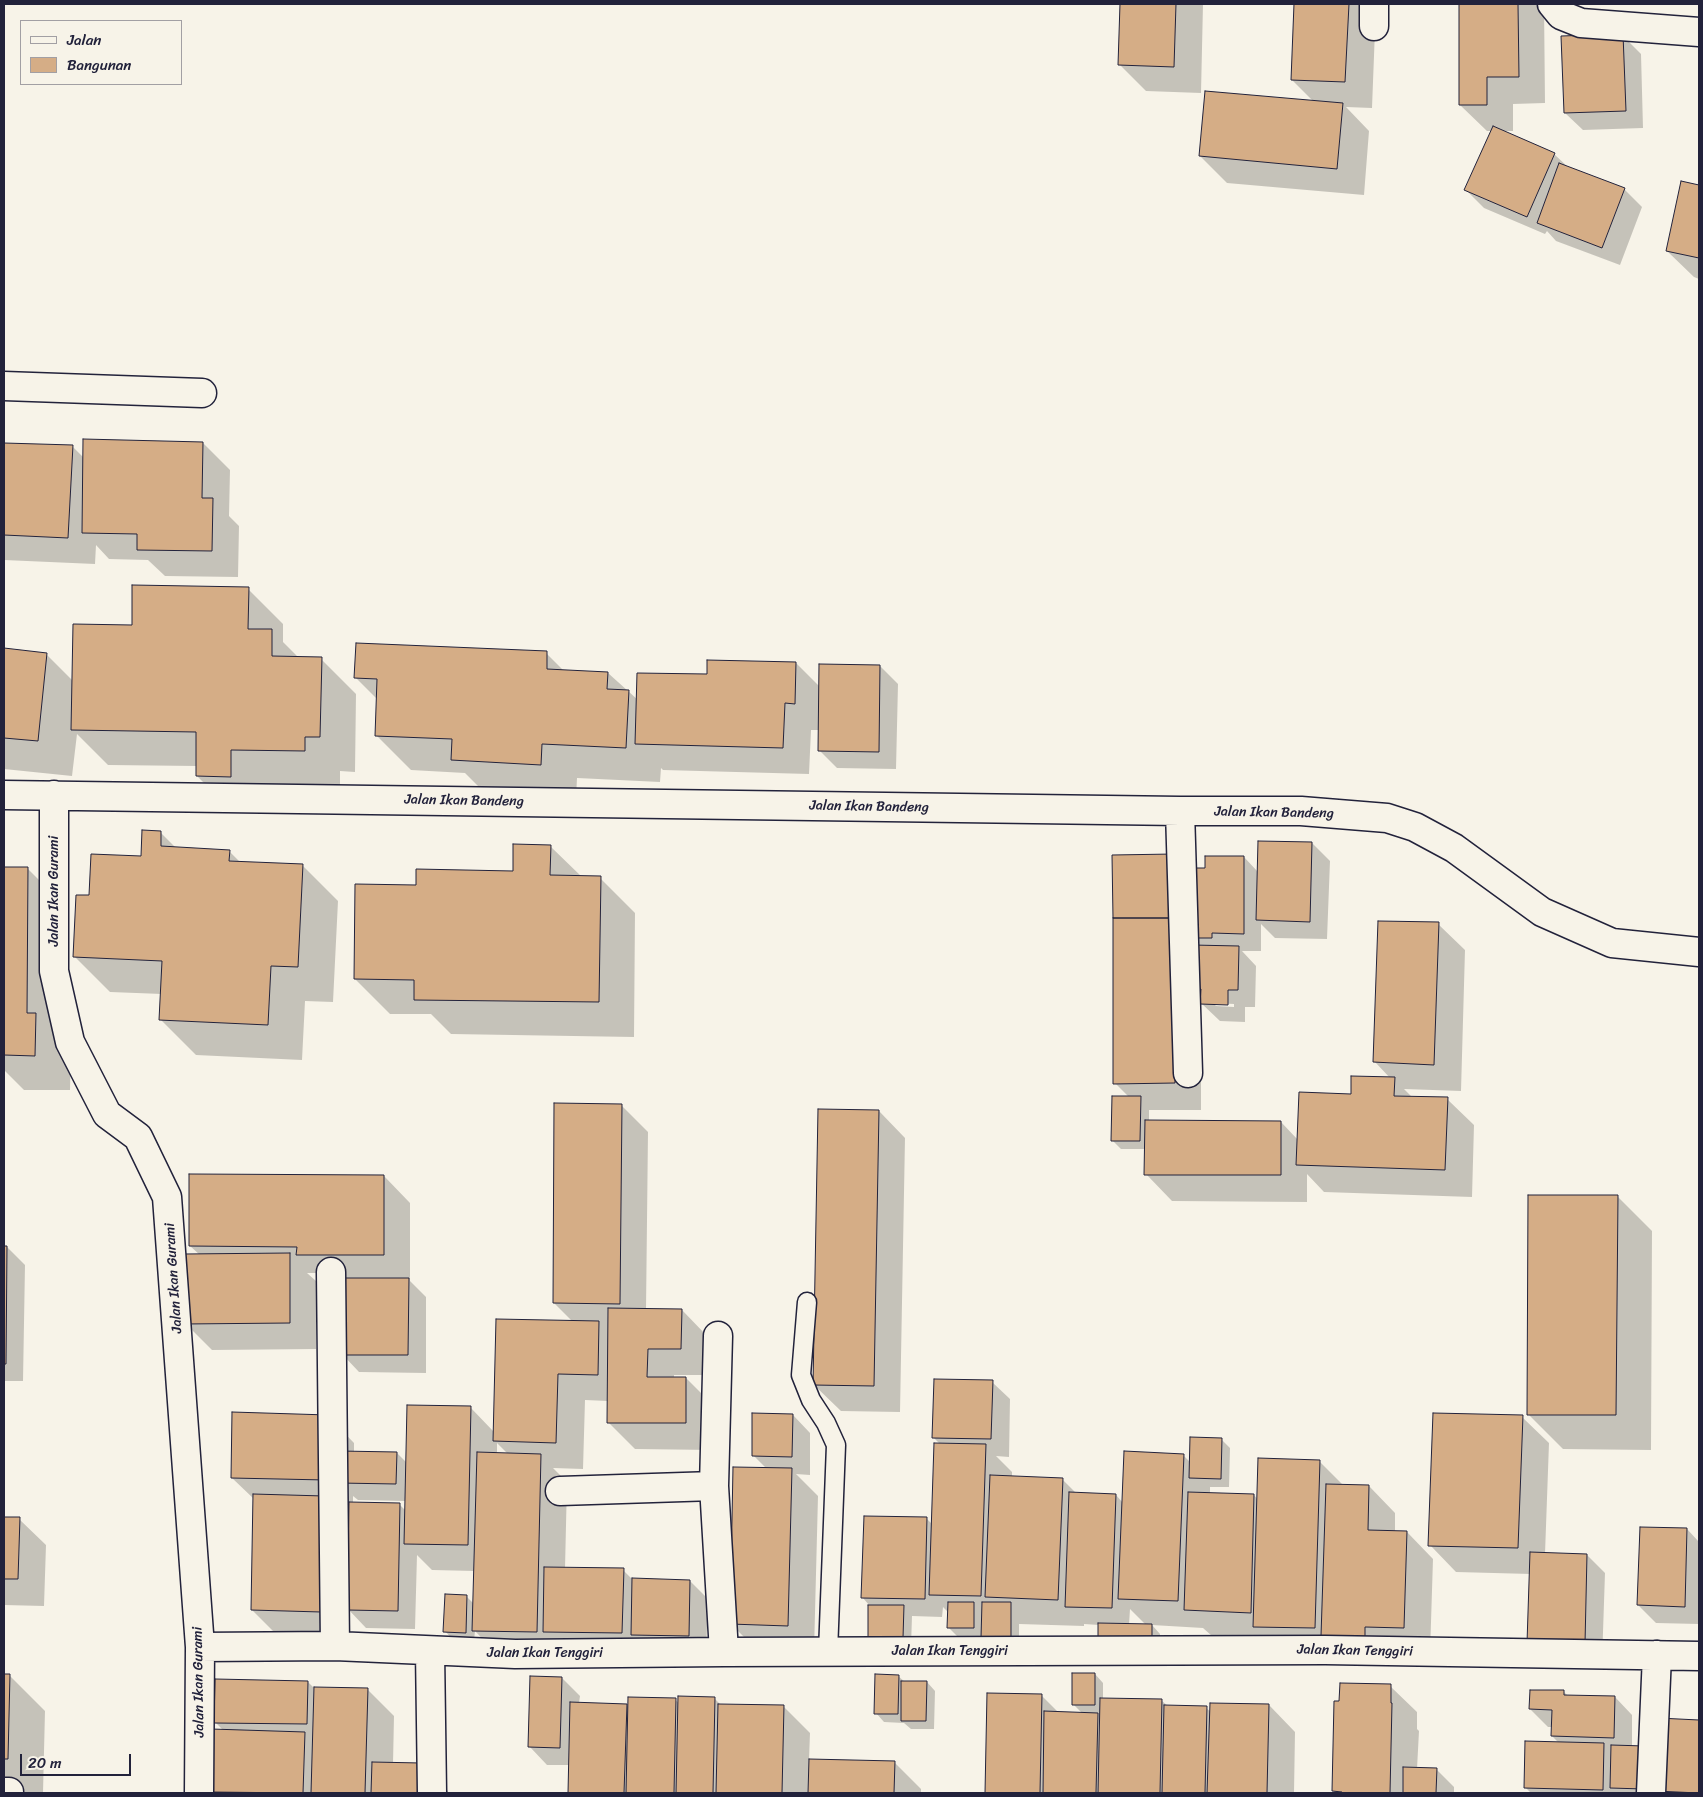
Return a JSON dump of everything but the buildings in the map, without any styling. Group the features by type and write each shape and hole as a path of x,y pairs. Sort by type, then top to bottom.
{"street":[{"path":"1552,4 1561,16 1581,23 1699,32"},
{"path":"4,386 202,393"},
{"name":"Jalan Ikan Bandeng","path":"4,795 1301,811 1387,818 1415,827 1454,848 1542,912 1612,942 1699,952"},
{"name":"Jalan Ikan Gurami","path":"54,795 54,970 70,1042 106,1114 138,1137 167,1196 200,1647 199,1793"},
{"path":"1180,811 1188,1073"},
{"path":"331,1272 335,1646"},
{"path":"718,1336 714,1486 724,1652"},
{"path":"560,1491 714,1486"},
{"name":"Jalan Ikan Tenggiri","path":"200,1647 335,1646 515,1654 1325,1650 1699,1656"},
{"path":"430,1651 432,1793"},
{"path":"1651,1793 1657,1655"}],"lane":[{"path":"807,1302 801,1375 811,1400 826,1423 836,1445 828,1652"}]}
